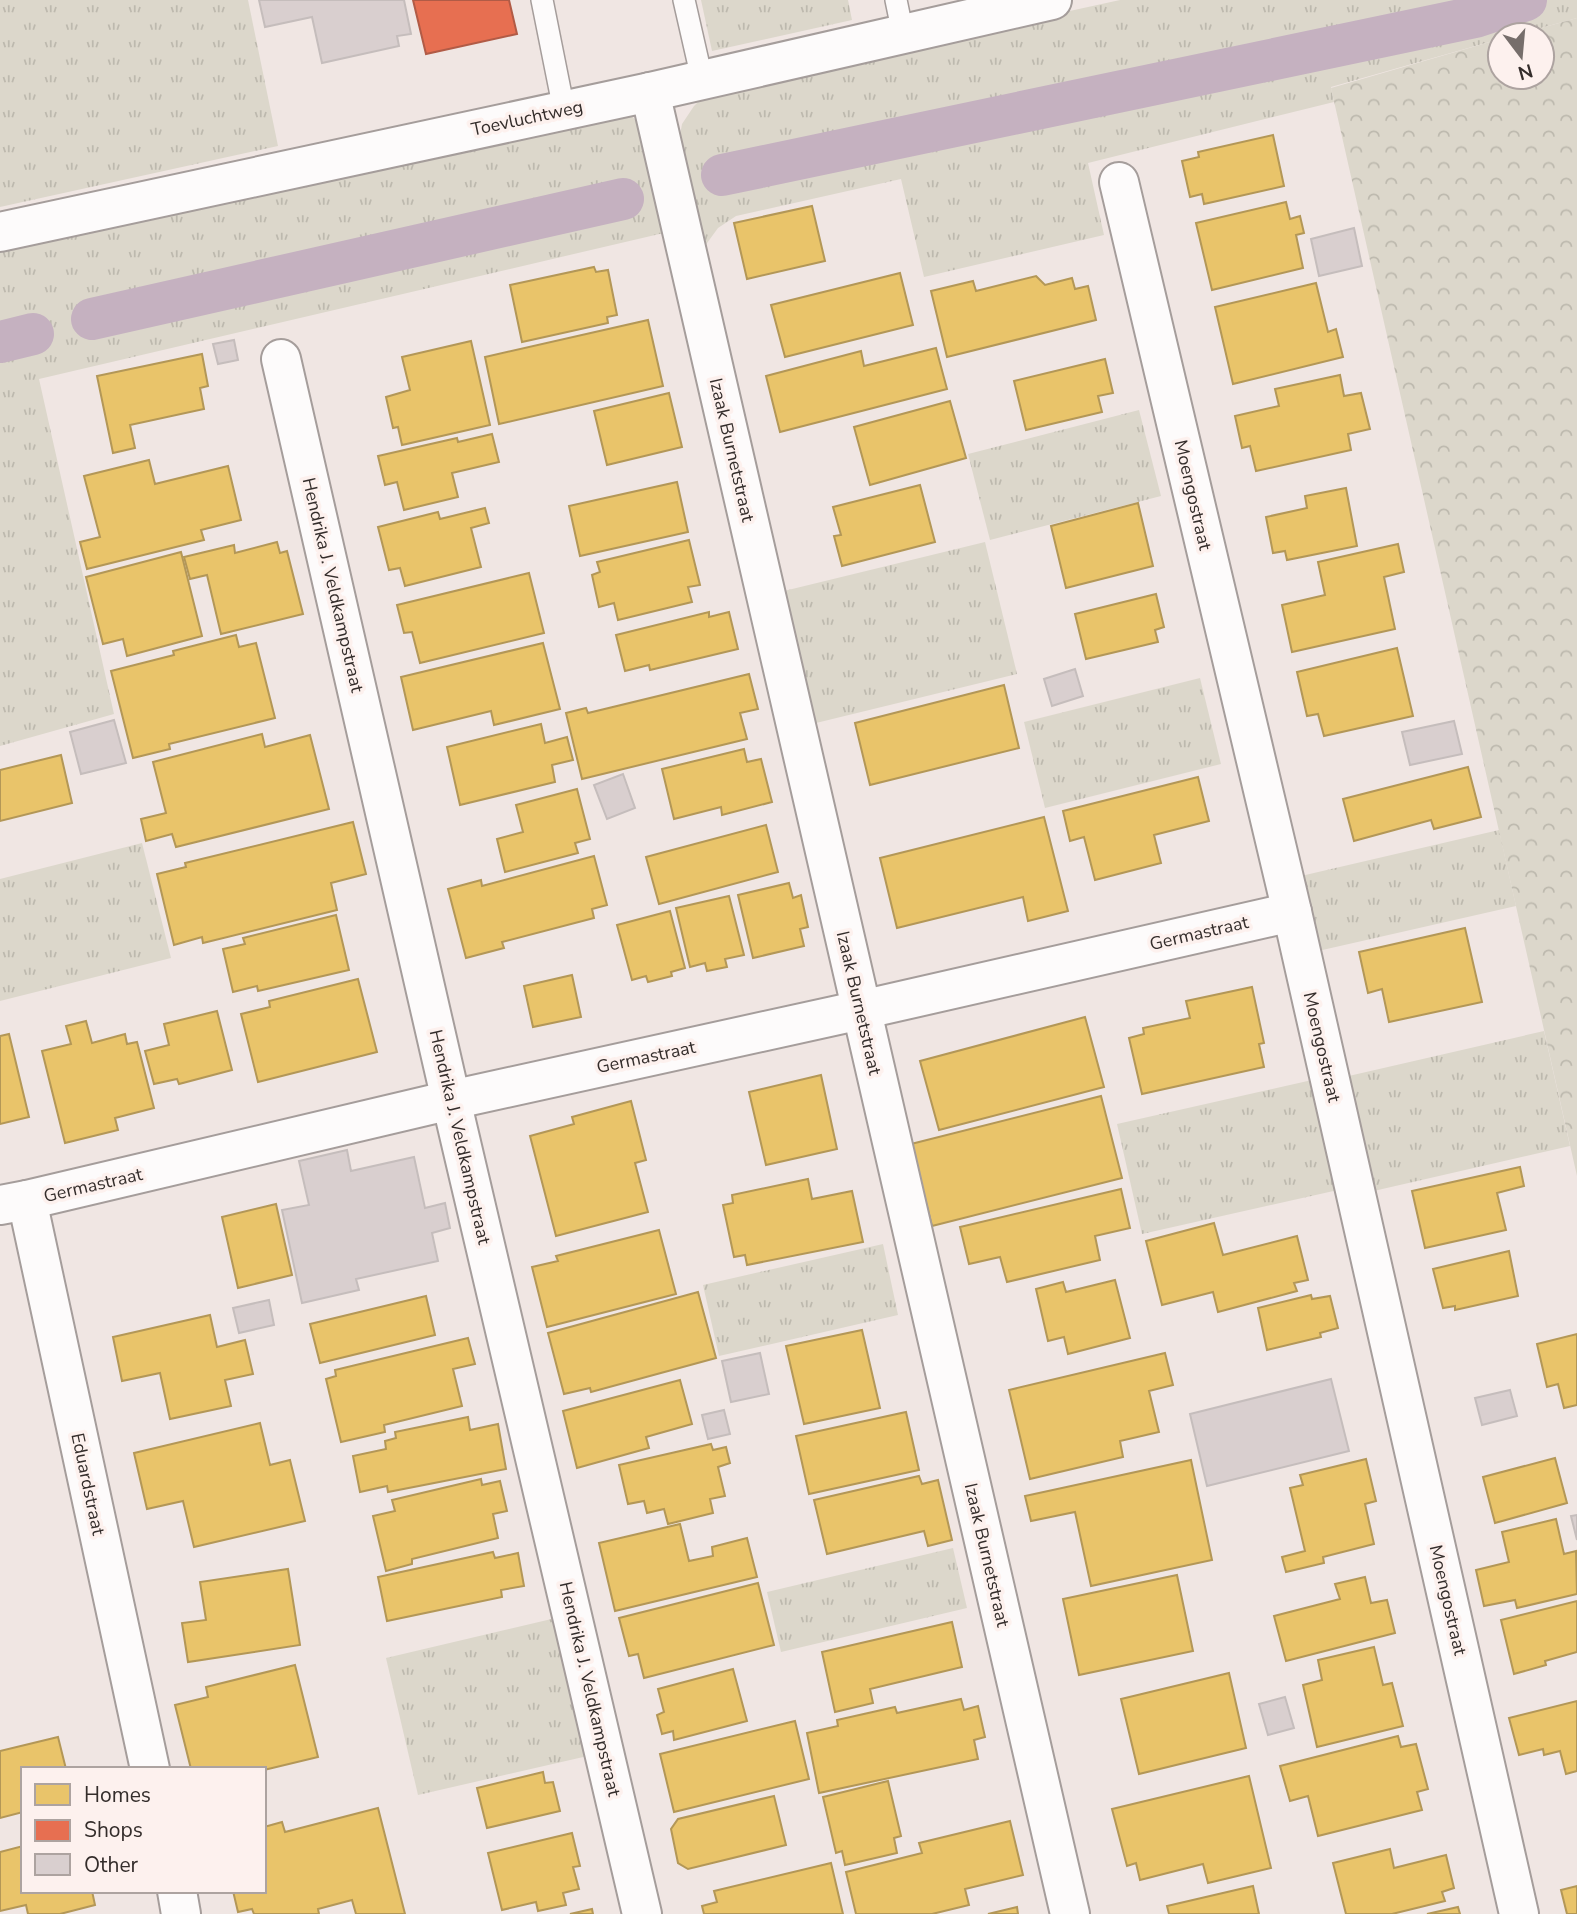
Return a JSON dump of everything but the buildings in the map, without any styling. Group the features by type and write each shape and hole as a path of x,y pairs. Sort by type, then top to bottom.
{"street":[{"name":"Toevluchtweg","path":"0,232 650,92 702,79 899,17 1052,0"},
{"name":"Izaak Burnetstraat","path":"650,92 1070,1914"},
{"name":"Moengostraat","path":"1119,182 1292,912 1519,1914"},
{"name":"Hendrika J. Veldkampstraat","path":"281,359 642,1914"},
{"name":"Germastraat","path":"13,1203 451,1100 1292,912"},
{"name":"Eduardstraat","path":"13,1203 150,1767"},
{"path":"177,1893 181,1914"}],"lane":[{"path":"542,0 564,110"},
{"path":"684,0 702,79"}],"green space":[{"path":"0,0 248,0 278,146 0,207"},
{"path":"701,0 848,0 852,20 712,51"},
{"path":"1120,0 1577,0 1577,18 1556,24 1556,21 1486,21 1486,43 1331,87 1334,102 1088,163 1104,235 924,277 901,179 736,216 718,228 702,250 677,152 682,124 694,106 707,93 721,87"},
{"path":"1577,18 1577,1176 1331,88 1486,43 1486,91 1556,91 1556,24"},
{"path":"629,114 638,122 668,232 39,379 114,714 0,746 0,246"},
{"path":"1139,410 1161,496 990,540 968,454"},
{"path":"985,542 1017,674 816,723 784,591"},
{"path":"1200,678 1221,764 1045,808 1024,722"},
{"path":"1499,830 1516,906 1318,951 1301,876"},
{"path":"142,843 171,958 0,1001 0,879"},
{"path":"1544,1031 1570,1146 1365,1193 1340,1078"},
{"path":"1312,1080 1338,1190 1142,1234 1117,1124"},
{"path":"883,1244 898,1315 719,1356 703,1285"},
{"path":"953,1548 967,1608 781,1652 767,1592"},
{"path":"560,1617 592,1755 418,1795 386,1658"}],"waterway":[{"path":"722,175 1475,17 1526,0"},
{"path":"92,319 623,199"},
{"path":"0,342 33,334"}]}
